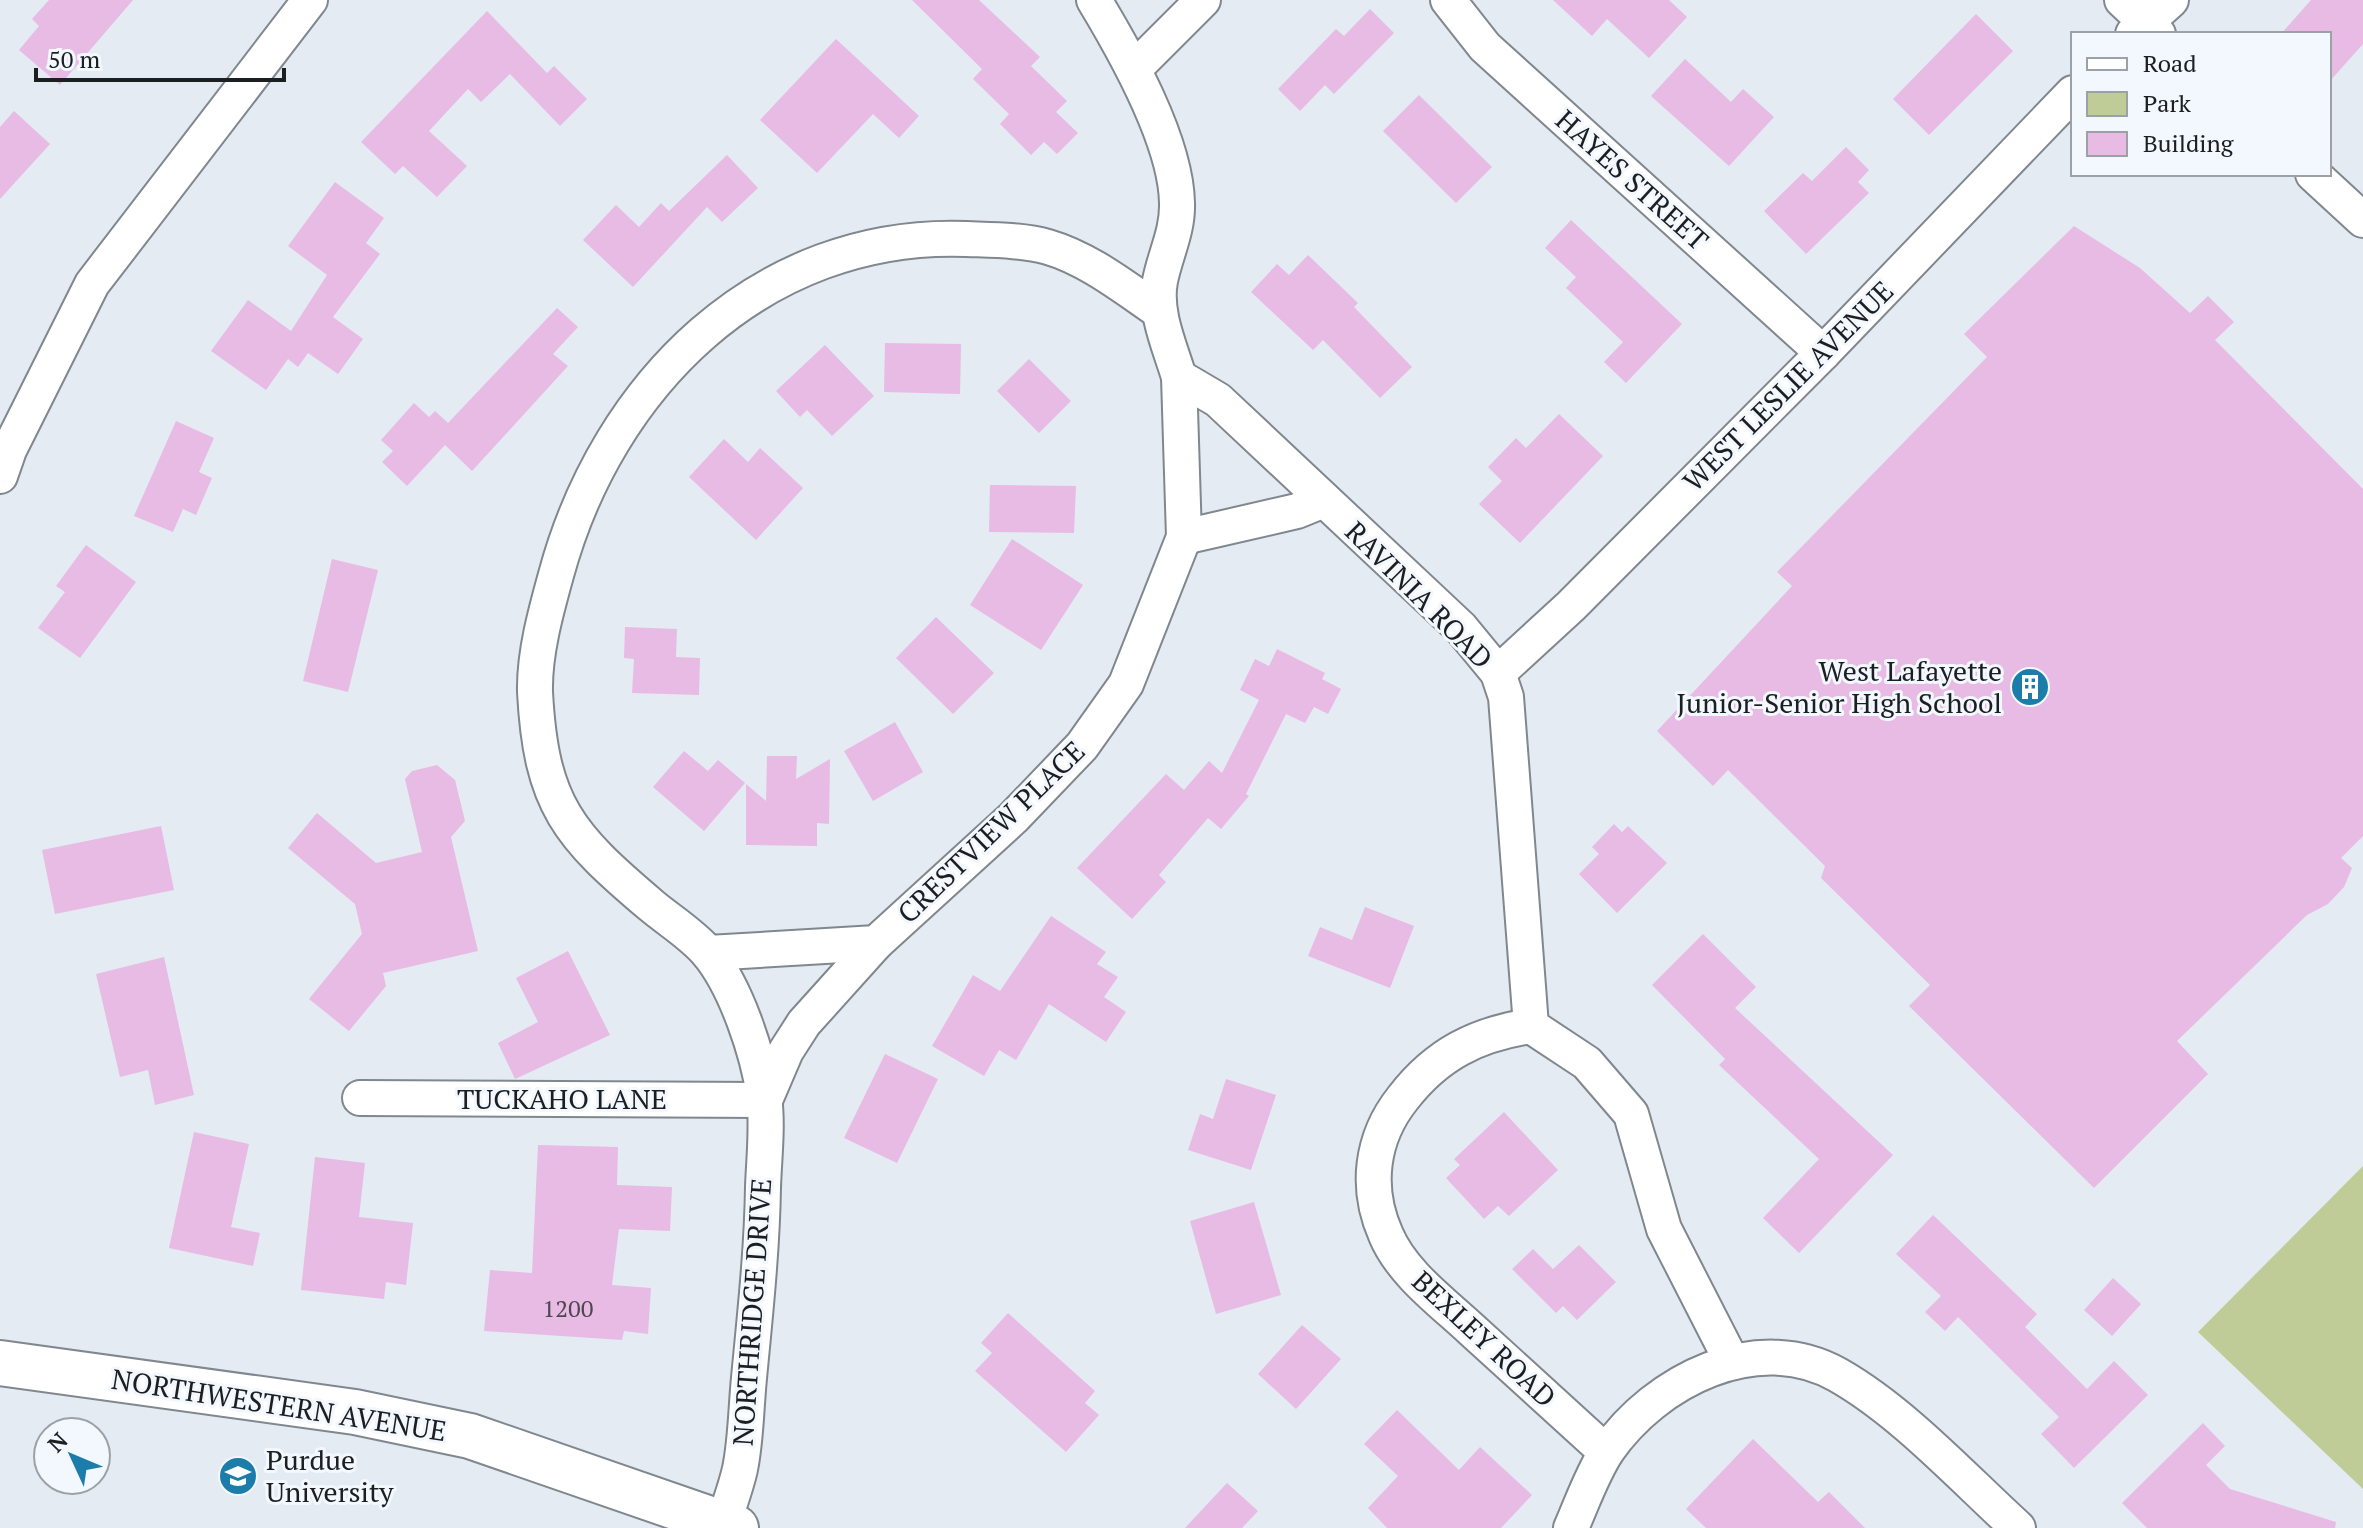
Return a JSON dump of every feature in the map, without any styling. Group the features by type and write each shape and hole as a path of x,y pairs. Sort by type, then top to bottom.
{"main road":[{"name":"NORTHWESTERN AVENUE","path":"0,1363 355,1412 470,1436 730,1525"}],"street":[{"path":"0,476 9,450 92,284 310,0"},
{"path":"1094,0 1135,68 1172,168 1177,204 1172,241 1159,283 1159,311 1179,377"},
{"path":"1135,68 1203,0"},
{"name":"HAYES STREET","path":"1448,0 1485,47 1823,353"},
{"name":"WEST LESLIE AVENUE","path":"1498,673 1571,606 1823,353 2071,95"},
{"path":"2315,176 2363,220"},
{"name":"NORTHRIDGE DRIVE","path":"730,1525 740,1470 760,1264 765,1100 754,1044 708,953 608,869 565,820 540,753 535,685 547,611 571,519 599,460 671,363 720,317 790,274 873,246 940,238 1048,247 1100,271 1159,311"},
{"name":"RAVINIA ROAD","path":"1179,377 1218,400 1461,628 1498,673 1506,697 1531,1026"},
{"name":"CRESTVIEW PLACE","path":"708,953 876,943 1013,818 1082,746 1126,684 1184,537 1179,377"},
{"path":"1184,537 1297,511 1324,500"},
{"name":"NORTHRIDGE DRIVE","path":"765,1100 786,1051 804,1023 876,943"},
{"path":"1531,1026 1587,1063 1631,1114 1664,1229 1732,1362"},
{"name":"BEXLEY ROAD","path":"1531,1026 1491,1032 1443,1058 1415,1081 1387,1118 1373,1165 1374,1192 1386,1236 1416,1278 1606,1452"},
{"name":"TUCKAHO LANE","path":"360,1098 765,1100"},
{"path":"1571,1528 1606,1452 1635,1417 1674,1384 1732,1362 1787,1357 1837,1374 1883,1406 2018,1528"}],"green space":[{"path":"2363,1166 2363,1489 2198,1332"}],"building":[{"path":"49,0 133,0 60,85 19,50 39,26 32,19"},
{"path":"912,0 979,0 1040,57 1031,66 1067,101 1056,112 1078,133 1057,154 1044,142 1031,155 1000,124 1009,114 973,79 982,69"},
{"path":"1553,0 1669,0 1687,17 1649,58 1607,19 1592,36"},
{"path":"2311,0 2363,0 2363,44 2331,80 2331,32 2283,32"},
{"path":"1370,9 1394,33 1334,94 1325,85 1300,111 1278,89 1336,29 1344,36"},
{"path":"487,11 547,73 554,66 587,99 560,126 510,74 481,102 468,89 429,131 467,166 437,197 403,166 395,174 361,142"},
{"path":"1976,14 2013,51 1929,135 1893,99"},
{"path":"836,39 919,116 899,138 873,114 817,173 760,120"},
{"path":"1685,59 1731,102 1743,89 1774,117 1729,166 1651,96"},
{"path":"1419,95 1492,167 1456,203 1383,131"},
{"path":"14,111 50,144 0,199 0,127"},
{"path":"1846,147 1869,170 1858,182 1869,193 1806,254 1764,211 1803,173 1812,181"},
{"path":"727,155 758,188 722,222 707,207 633,287 583,240 616,205 639,227 661,203 669,211"},
{"path":"335,182 384,218 366,243 380,254 333,317 363,339 338,374 308,353 298,367 288,359 266,390 211,351 248,300 291,331 327,275 288,246"},
{"path":"1571,220 1682,324 1626,383 1604,362 1623,342 1566,288 1576,277 1545,248"},
{"name":"West Lafayette Junior-Senior High School","path":"2074,226 2140,268 2190,313 2208,296 2234,322 2215,340 2363,489 2363,836 2341,858 2352,868 2344,887 2328,904 2307,915 2177,1041 2208,1074 2094,1188 1909,1006 1930,985 1821,878 1825,866 1728,770 1713,786 1657,731 1792,586 1777,572 1987,357 1964,334"},
{"path":"1308,255 1358,303 1354,307 1412,367 1380,398 1323,340 1313,350 1251,292 1277,264 1289,275"},
{"path":"557,308 578,327 553,354 568,366 472,471 445,445 407,486 382,462 393,451 381,440 414,403 429,417 435,411 448,423"},
{"path":"885,343 961,344 960,394 884,392"},
{"path":"825,345 874,396 832,436 807,410 800,417 776,391"},
{"path":"1029,359 1071,401 1039,433 997,391"},
{"path":"1559,414 1603,456 1520,543 1479,504 1502,481 1488,467 1516,438 1526,448"},
{"path":"176,421 214,438 199,472 212,478 196,515 183,509 173,532 134,516"},
{"path":"724,439 748,462 760,448 803,488 756,540 689,477"},
{"path":"990,485 1076,486 1074,533 989,532"},
{"path":"1012,539 1083,585 1041,650 970,605"},
{"path":"86,545 136,582 80,658 38,628 65,592 56,586"},
{"path":"332,559 378,570 348,692 303,681"},
{"path":"936,617 994,673 953,714 896,658"},
{"path":"625,627 677,629 676,657 700,658 699,695 632,693 634,659 624,658"},
{"path":"1277,649 1325,673 1322,679 1341,689 1328,714 1314,707 1305,723 1286,714 1246,794 1249,796 1221,829 1208,818 1159,875 1166,882 1132,919 1077,868 1166,774 1184,790 1209,761 1222,773 1259,700 1240,690 1255,659 1269,666"},
{"path":"895,722 923,772 873,801 844,751"},
{"path":"684,751 708,771 718,760 745,783 704,831 653,787"},
{"path":"767,756 797,756 796,779 830,759 829,824 817,823 817,846 746,845 746,784 766,801"},
{"path":"437,765 455,780 465,821 451,837 478,951 383,973 386,986 349,1031 309,999 362,934 355,904 288,848 317,813 376,863 422,852 405,779 412,771"},
{"path":"1614,824 1622,832 1628,826 1667,863 1617,913 1579,874 1599,854 1592,847"},
{"path":"161,826 174,890 55,914 42,850"},
{"path":"1365,907 1414,926 1390,988 1308,956 1320,927 1352,940"},
{"path":"1051,916 1106,952 1097,964 1118,977 1104,997 1126,1012 1106,1042 1049,1004 1016,1060 999,1050 984,1076 932,1046 973,975 1000,991"},
{"path":"1703,934 1756,987 1735,1008 1893,1155 1799,1253 1763,1218 1819,1159 1719,1065 1725,1059 1652,985"},
{"path":"568,951 610,1035 515,1079 498,1043 538,1022 516,978"},
{"path":"164,957 194,1095 155,1105 148,1070 120,1077 96,974"},
{"path":"885,1054 938,1079 897,1163 844,1138"},
{"path":"1226,1079 1276,1095 1251,1170 1188,1150 1200,1114 1213,1119"},
{"path":"1504,1112 1558,1170 1509,1216 1498,1206 1484,1219 1446,1178 1460,1165 1454,1159"},
{"path":"194,1132 249,1144 231,1227 260,1233 253,1266 169,1248"},
{"path":"538,1145 618,1147 617,1185 672,1187 670,1231 619,1229 612,1285 651,1288 648,1334 624,1331 622,1340 484,1331 490,1270 532,1273"},
{"path":"315,1157 365,1163 359,1217 413,1223 406,1285 386,1282 384,1299 301,1290"},
{"path":"1254,1202 1281,1295 1216,1314 1190,1221"},
{"path":"1933,1215 2037,1314 2025,1327 2087,1389 2114,1361 2148,1395 2074,1468 2041,1434 2059,1417 1958,1317 1945,1331 1925,1312 1941,1296 1896,1254"},
{"path":"1579,1245 1616,1282 1577,1320 1563,1306 1556,1313 1512,1269 1533,1249 1553,1269"},
{"path":"2113,1278 2141,1304 2112,1336 2084,1310"},
{"path":"1008,1313 1095,1391 1085,1403 1099,1415 1066,1452 975,1371 992,1353 981,1343"},
{"path":"1302,1325 1341,1359 1296,1409 1258,1374"},
{"path":"1397,1410 1459,1470 1480,1447 1532,1495 1501,1528 1387,1528 1368,1508 1398,1476 1364,1444"},
{"path":"2203,1423 2225,1446 2206,1465 2230,1489 2336,1522 2335,1528 2147,1528 2122,1503"},
{"path":"1753,1439 1818,1502 1829,1492 1865,1528 1706,1528 1686,1509"},
{"path":"1227,1483 1258,1511 1242,1528 1185,1528"}],"place":[{"name":"West Lafayette Junior-Senior High School","path":"2030,687"},
{"name":"Purdue University","path":"238,1476"}]}
